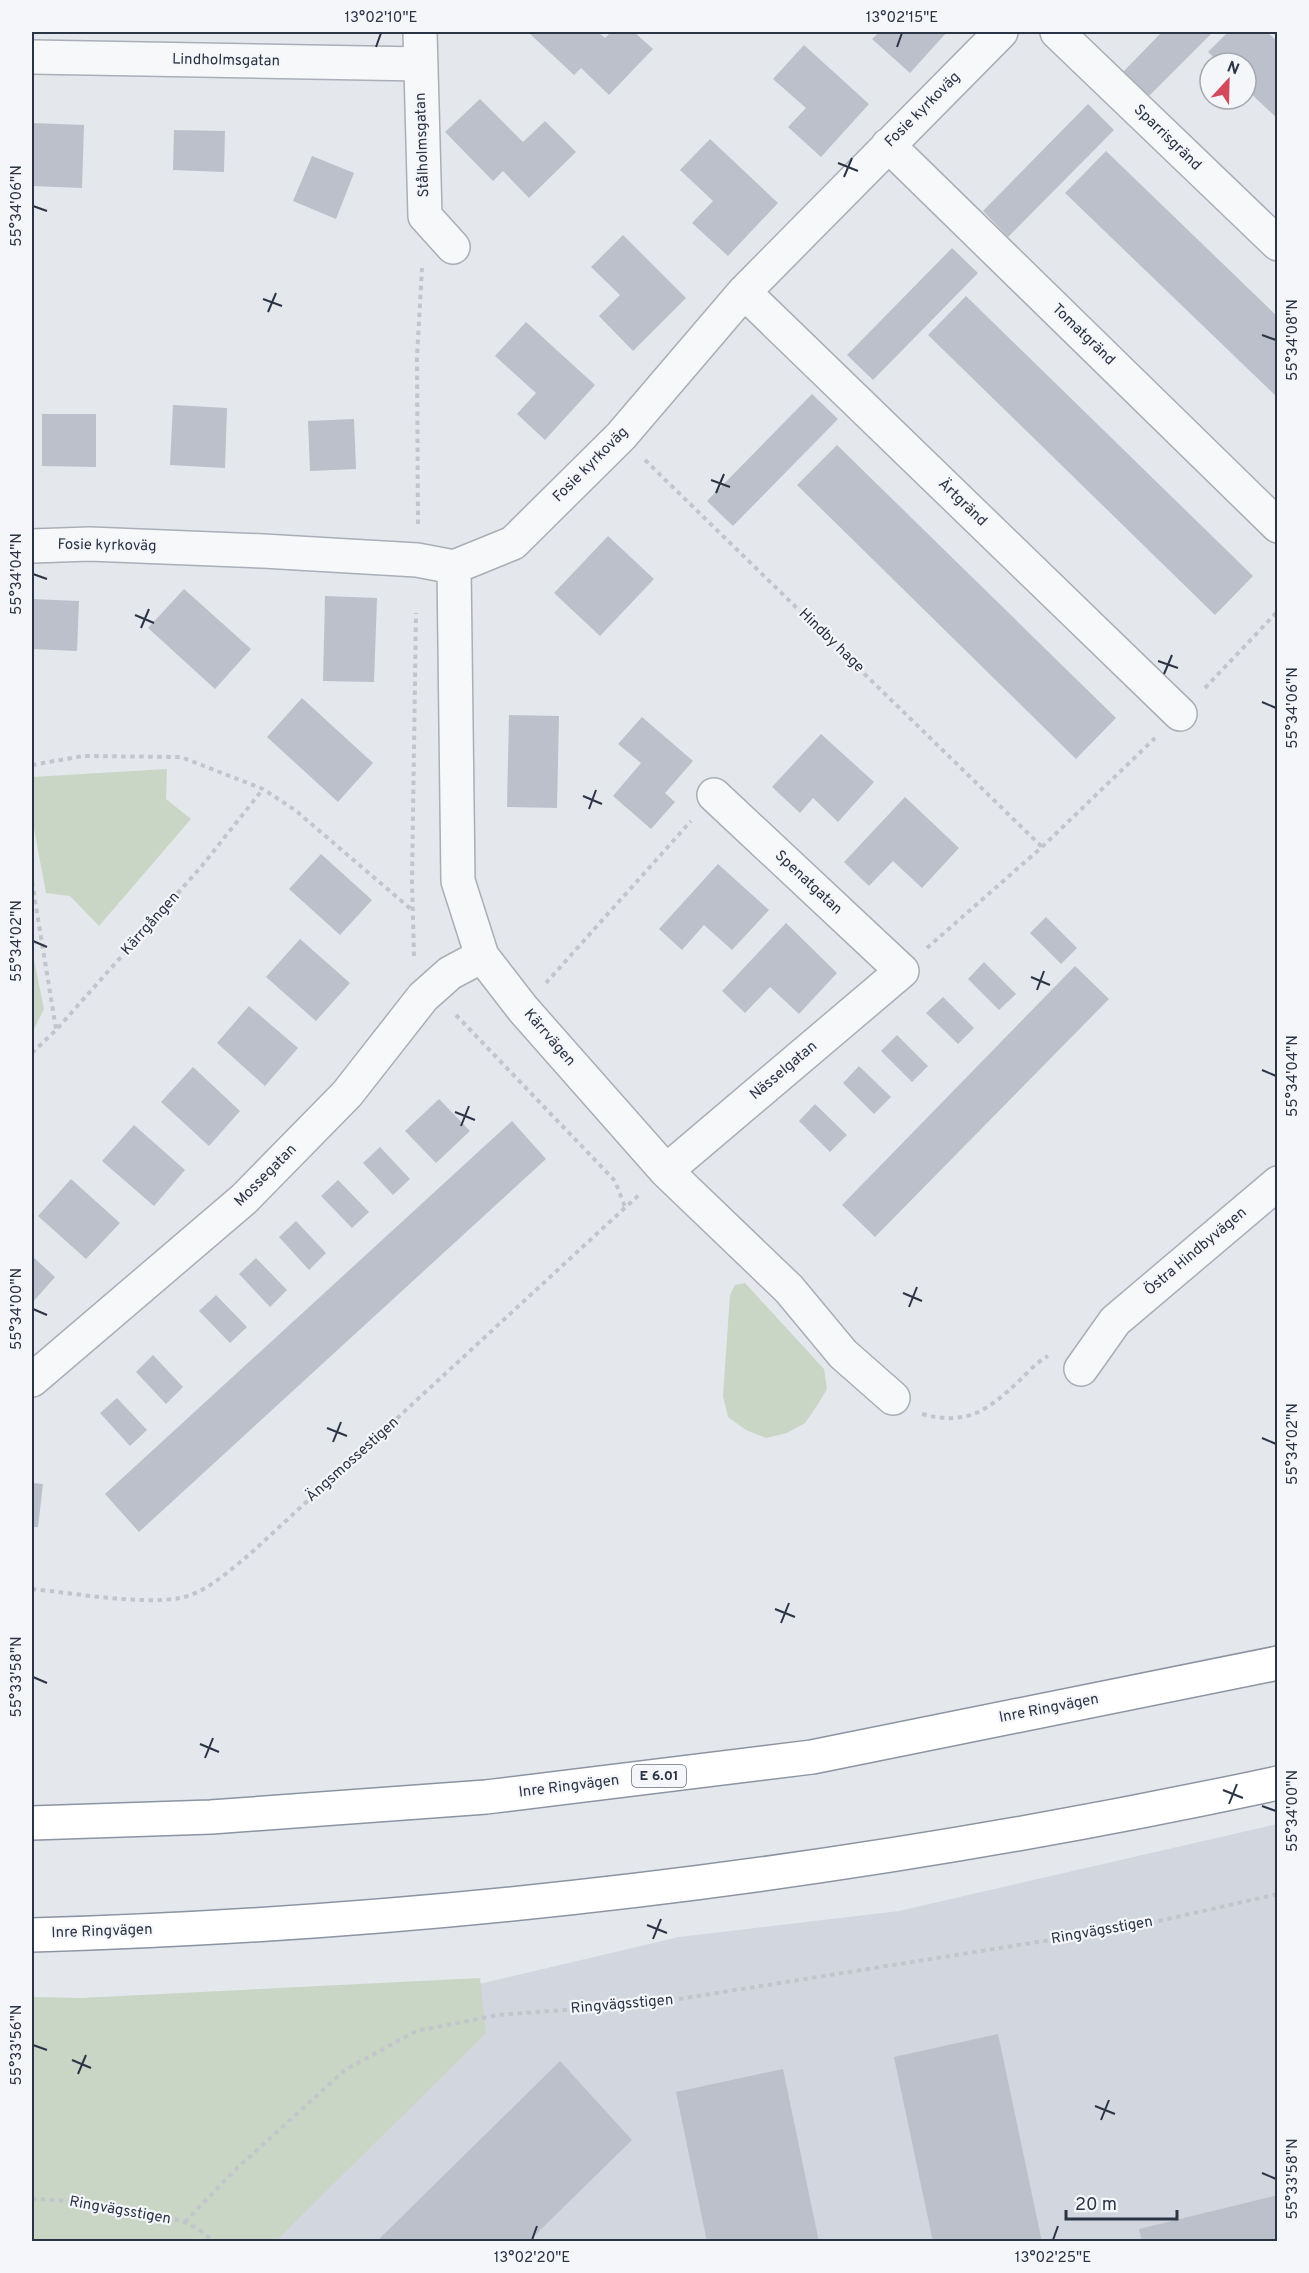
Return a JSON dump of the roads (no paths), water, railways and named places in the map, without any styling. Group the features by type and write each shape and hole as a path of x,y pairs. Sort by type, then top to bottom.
{"highway":[{"name":"Inre Ringvägen","path":"32,1823 211,1817 486,1797 812,1757 1278,1663"},
{"name":"Inre Ringvägen","path":"32,1935 405,1915 601,1896 989,1838 1157,1809 1278,1782"}],"street":[{"name":"Stålholmsgatan","path":"420,32 425,216 453,247"},
{"name":"Fosie kyrkoväg","path":"32,546 90,544 263,551 417,560 454,567 513,543 621,436 744,292 1001,32"},
{"name":"Sparrisgränd","path":"1057,32 1278,244"},
{"name":"Lindholmsgatan","path":"32,57 421,64"},
{"name":"Tomatgränd","path":"888,145 1278,526"},
{"name":"Ärtgränd","path":"744,292 1180,714"},
{"name":"Kärrvägen","path":"454,567 458,881 482,956 523,1009 666,1171 789,1289 843,1354 893,1398"},
{"name":"Spenatgatan","path":"714,795 902,971"},
{"name":"Mossegatan","path":"32,1380 244,1199 347,1094 423,997 450,974 482,956"},
{"name":"Nässelgatan","path":"666,1171 902,971"},
{"name":"Östra Hindbyvägen","path":"1081,1369 1115,1321 1278,1183"}]}
